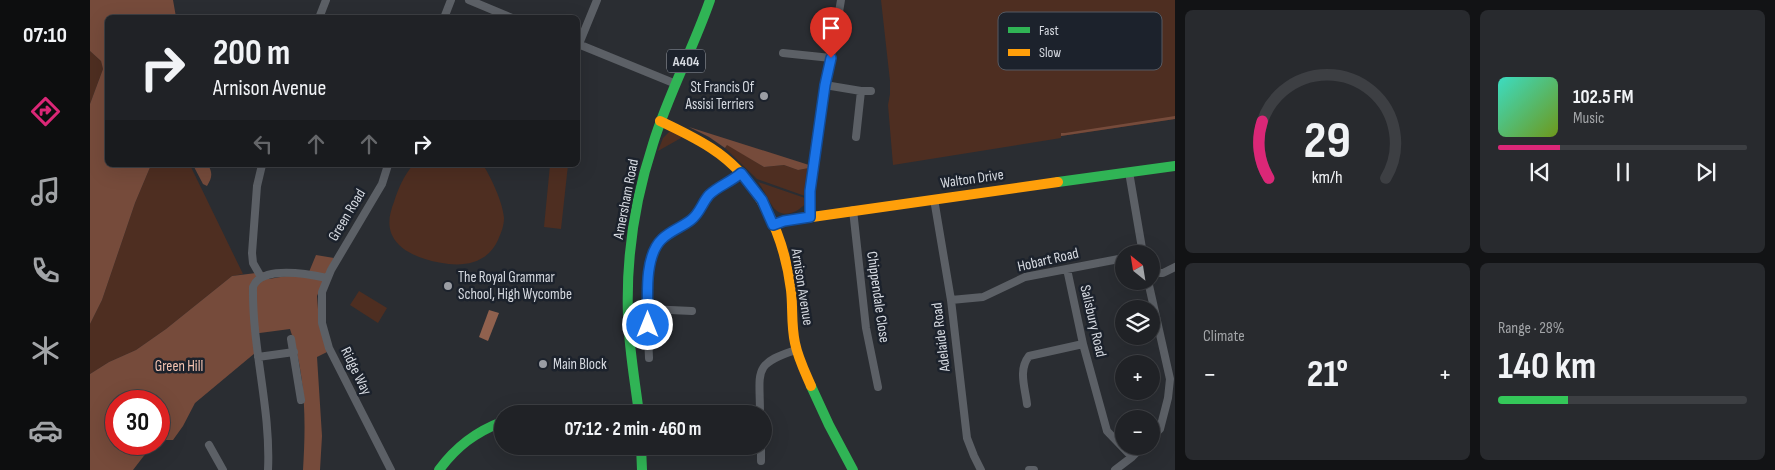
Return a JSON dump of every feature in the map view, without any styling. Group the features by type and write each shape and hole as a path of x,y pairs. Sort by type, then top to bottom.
{"street":[{"path":"320,15 326,0"},
{"path":"445,15 451,0"},
{"path":"469,0 505,15"},
{"path":"580,39 597,0"},
{"name":"Amersham Road","path":"638,405 628,302 632,235 640,192 660,121 710,0"},
{"path":"810,217 810,191 825,85 841,0"},
{"path":"580,45 676,84"},
{"path":"783,53 831,58"},
{"path":"825,85 871,91"},
{"path":"856,137 861,91"},
{"name":"Arnison Avenue","path":"660,121 704,142 721,154 741,173 762,200 786,258 791,290 796,350 823,416 853,470"},
{"name":"Walton Drive","path":"773,225 784,221 853,210 1175,166"},
{"path":"261,277 253,263 252,253 257,186 262,167"},
{"name":"Green Road","path":"327,278 382,184 387,167"},
{"path":"1129,172 1141,245"},
{"path":"649,358 648,309 650,262 657,244 663,237 689,222 698,214 708,196 741,173"},
{"name":"Adelaide Road","path":"934,199 951,300 967,438 981,470"},
{"name":"Chippendale Close","path":"853,210 866,328 878,388"},
{"name":"Hobart Road","path":"951,300 983,297 1025,277 1115,260"},
{"path":"1160,272 1175,267"},
{"name":"Salisbury Road","path":"1067,269 1083,344 1107,431 1132,457"},
{"path":"268,470 267,432 258,357 253,288 256,281 261,277 290,273 327,278"},
{"name":"Ridge Way","path":"327,278 322,292 324,335 332,355 391,470"},
{"path":"1150,290 1170,379 1168,398 1160,429"},
{"path":"648,309 692,311"},
{"path":"291,339 301,400"},
{"path":"1027,404 1022,372 1024,363 1029,356 1083,344"},
{"path":"760,405 760,375 762,366 778,356 796,350"},
{"path":"258,357 294,352"},
{"path":"1167,361 1175,358"},
{"path":"439,470 458,446 474,434 494,425"},
{"path":"209,445 223,470"},
{"path":"641,455 642,470"},
{"path":"761,455 761,461"},
{"path":"1116,470 1132,457"},
{"path":"1029,470 1034,470"}],"shaded area":[{"path":"881,0 1175,0 1175,119 1061,136 1061,138 893,165 888,105 890,81"},
{"path":"90,51 101,61 103,69 90,104"},
{"path":"670,131 683,135 658,151 663,138"},
{"path":"727,144 764,167 784,165 798,170 809,168 805,196 757,179 725,148"},
{"path":"150,167 191,167 243,274 232,276 166,329 136,350 109,362 90,374 90,324 102,300 135,203"},
{"path":"412,167 484,167 496,190 504,218 503,227 492,250 484,257 466,264 445,264 420,257 402,247 392,235 390,218 397,192"},
{"path":"550,167 568,167 561,229 544,227"},
{"path":"758,182 805,198 805,204 794,212 781,213 773,207"},
{"path":"359,291 387,308 378,323 350,305"},
{"path":"489,310 499,313 488,341 479,337"}],"green space":[{"path":"90,0 173,0 176,15 105,15 105,167 150,167 135,203 102,300 90,324 90,104 103,69 101,61 90,51"},
{"path":"1175,116 1175,119 1061,136 1061,133"},
{"path":"689,127 809,165 809,168 798,170 784,165 764,167 727,145 725,148"},
{"path":"194,167 209,167 211,171 210,180 207,186 203,184"},
{"name":"Green Hill","path":"316,255 334,258 317,296 319,322 327,352 317,357 322,436 320,470 303,470 304,399 299,364 290,329 253,334 255,353 195,403 173,440 170,440 170,390 105,390 105,455 145,455 133,470 90,470 90,374 109,362 136,350 166,329 232,276 265,272 269,279 309,272"}],"traffic: fast":[{"path":"638,405 628,316 630,251 633,229 641,186 659,126 710,0"},
{"path":"1058,182 1175,166"},
{"path":"811,386 853,470"},
{"path":"439,470 452,454 467,441 483,430 494,425"},
{"path":"641,455 642,470"}],"traffic: slow":[{"path":"660,121 711,148 743,175 756,192 775,229 788,269 795,343 811,386"},
{"path":"773,225 784,221 1058,182"}],"place":[{"name":"St Francis Of Assisi Terriers","path":"764,96"},
{"name":"The Royal Grammar School, High Wycombe","path":"448,286"},
{"name":"Main Block","path":"543,364"}],"route":[{"path":"648,325 648,277 653,252 663,237 689,222 698,214 708,196 714,191 741,173 762,200 773,225 784,221 810,217 810,191 825,85 831,58"}]}
